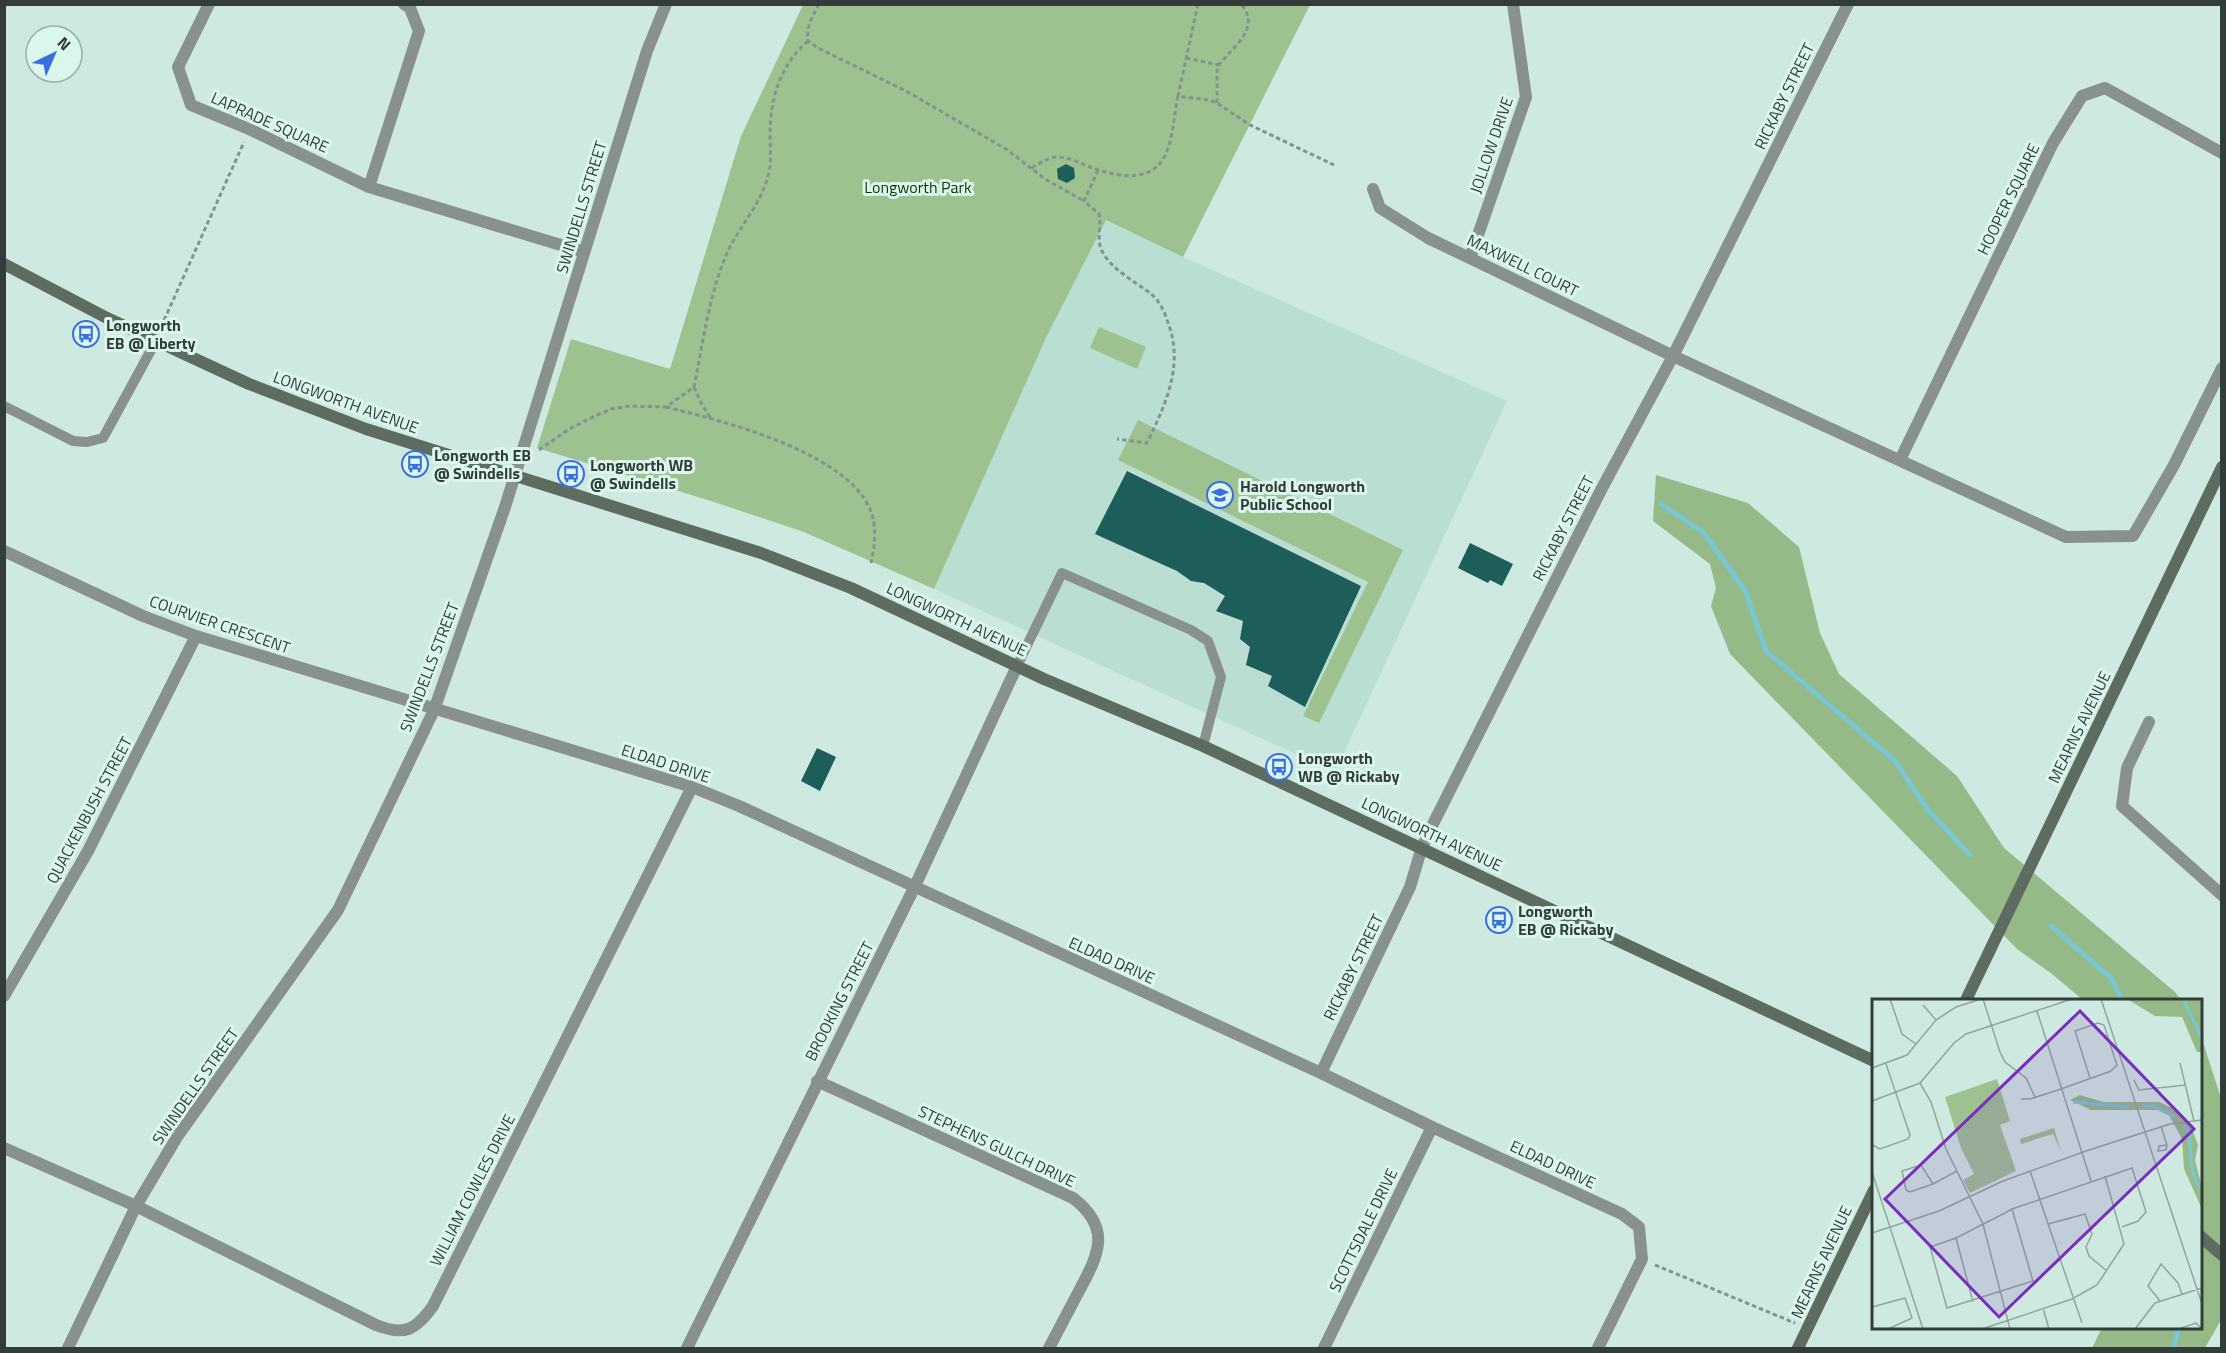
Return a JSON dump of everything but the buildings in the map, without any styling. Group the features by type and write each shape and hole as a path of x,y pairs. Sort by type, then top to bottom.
{"street":[{"name":"LAPRADE SQUARE","path":"209,4 178,67 191,105 249,129 369,187 584,252"},
{"path":"369,187 419,31 410,8 404,4"},
{"name":"SWINDELLS STREET","path":"68,1348 136,1206 177,1137 338,910 434,710 515,476 647,51 666,4"},
{"name":"JOLLOW DRIVE","path":"1470,258 1526,98 1513,4"},
{"name":"RICKABY STREET","path":"1321,1073 1410,887 1422,848 1601,490 1673,356 1848,4"},
{"name":"HOOPER SQUARE","path":"1900,460 2053,143 2082,96 2105,88 2222,153"},
{"name":"MAXWELL COURT","path":"1373,189 1380,208 1428,238 1673,356"},
{"name":"LONGWORTH AVENUE","path":"4,264 107,318 249,384 366,429 690,530 772,557 850,588 1017,666 1203,746 1872,1059"},
{"path":"1673,356 2066,537 2133,536 2174,465 2222,368"},
{"name":"MEARNS AVENUE","path":"1966,999 2222,467"},
{"name":"COURVIER CRESCENT","path":"4,551 143,616 196,636 434,710"},
{"name":"QUACKENBUSH STREET","path":"4,996 88,851 196,636"},
{"name":"BROOKING STREET","path":"687,1348 914,888 1017,666"},
{"name":"ELDAD DRIVE","path":"434,710 692,787 739,806 1622,1214 1639,1227 1642,1259"},
{"path":"2150,722 2127,768 2122,806 2222,895"},
{"name":"WILLIAM COWLES DRIVE","path":"136,1206 376,1326 392,1331 410,1329 417,1325 428,1313 438,1296 692,787"},
{"name":"STEPHENS GULCH DRIVE","path":"817,1081 1073,1198 1086,1208 1095,1221 1099,1236 1097,1255 1049,1348"},
{"name":"SCOTTSDALE DRIVE","path":"1324,1348 1432,1127"},
{"path":"4,1148 136,1206"},
{"name":"MEARNS AVENUE","path":"1798,1348 1872,1194"},
{"path":"2202,1238 2222,1255"},
{"path":"1598,1348 1642,1259"}],"lane":[{"path":"4,406 73,441 87,442 103,438 156,341"},
{"path":"1017,666 1062,573 1191,630 1208,641 1221,677 1203,746"}],"path":[{"path":"712,420 694,387 717,281 734,238 768,177 770,113 775,92 785,67 808,41 807,32 810,21 819,4"},
{"path":"1031,168 1054,157 1067,158 1098,170 1138,176 1157,167 1167,149 1198,4"},
{"path":"1217,103 1219,66 1248,31 1247,15 1241,4"},
{"path":"808,41 916,97 1006,149 1052,184 1084,201 1099,214 1100,247 1105,258 1153,295 1171,328 1176,352 1175,372 1166,403 1147,443 1117,439"},
{"path":"1186,58 1219,66"},
{"path":"1178,96 1217,103 1251,125 1334,165"},
{"path":"156,341 171,301 249,129"},
{"path":"1084,201 1098,170"},
{"path":"666,407 694,387"},
{"path":"537,451 569,429 611,410 630,406 666,407 790,445 816,458 849,483 862,497 870,509 875,538 871,563"},
{"path":"1642,1259 1782,1316 1808,1330"}],"shaded area":[{"name":"Harold Longworth Public School","path":"1106,220 1183,257 1507,401 1335,772 934,589 1046,338"}],"green space":[{"name":"Longworth Park","path":"803,5 1310,5 1183,257 1106,220 1046,338 934,589 804,532 537,448 571,339 670,369 741,136"},
{"path":"1099,327 1146,347 1137,369 1090,348"},
{"path":"1138,420 1403,550 1319,723 1303,716 1368,582 1118,460"},
{"path":"1656,475 1748,503 1799,547 1820,633 1839,674 1957,776 2004,848 2175,992 2180,999 2082,999 2017,949 1730,654 1711,606 1716,588 1710,564 1653,521"},
{"path":"2202,1039 2221,1098 2221,1320 2205,1348 2092,1348 2102,1329 2202,1329"}],"waterway":[{"path":"1661,504 1704,533 1746,592 1766,651 1895,761 1928,810 1970,855"},
{"path":"2051,926 2111,978 2122,999"},
{"path":"2174,1348 2178,1329"}],"place":[{"name":"Longworth EB @ Liberty","path":"86,334"},
{"name":"Longworth EB @ Swindells","path":"415,464"},
{"name":"Longworth WB @ Swindells","path":"571,474"},
{"name":"Harold Longworth Public School","path":"1220,495"},
{"name":"Longworth WB @ Rickaby","path":"1279,767"},
{"name":"Longworth EB @ Rickaby","path":"1499,920"}]}
